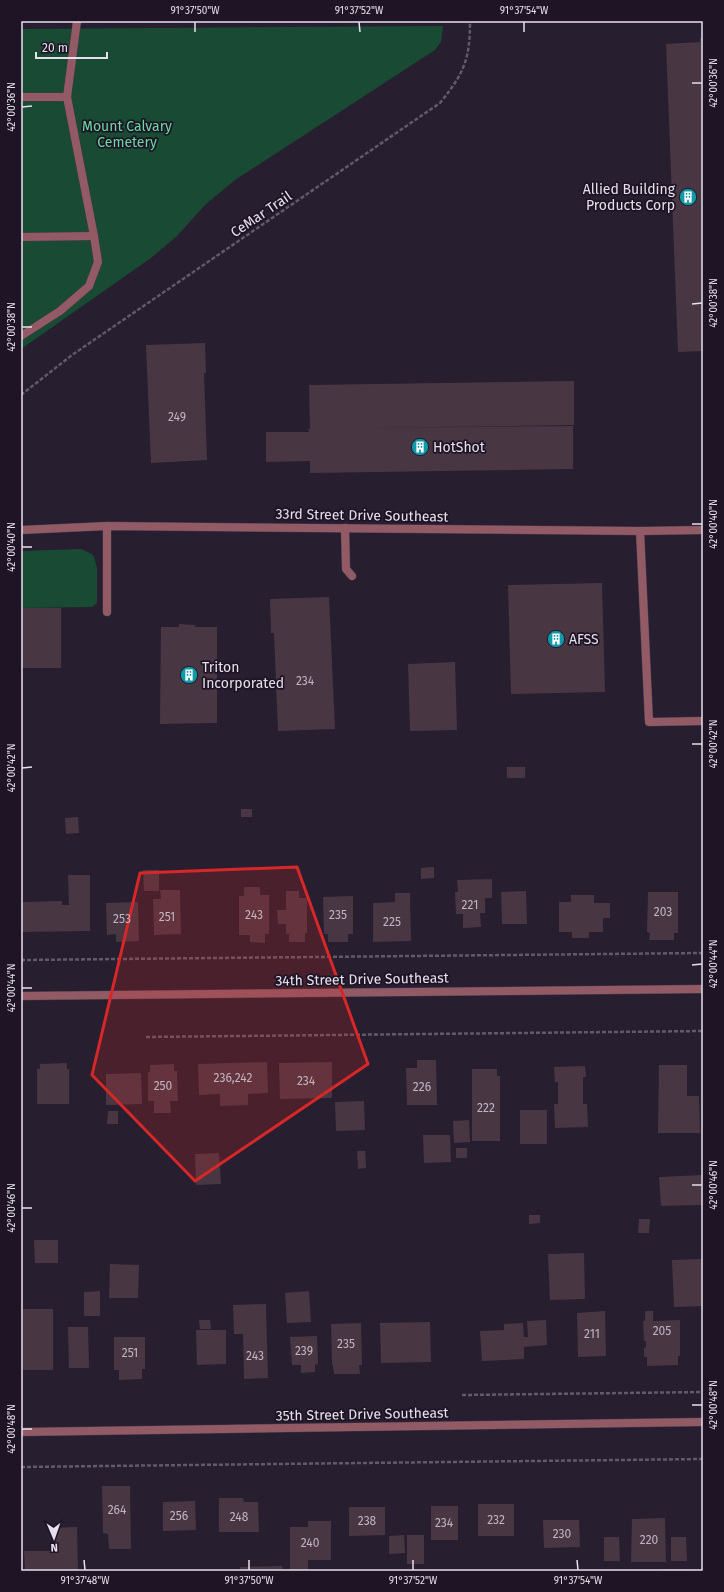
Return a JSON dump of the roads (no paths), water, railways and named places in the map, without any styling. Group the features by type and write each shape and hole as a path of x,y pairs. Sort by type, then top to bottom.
{"street":[{"path":"21,336 60,311 89,286 98,262 67,98 77,21"},
{"path":"21,97 67,98"},
{"path":"21,237 94,236"},
{"path":"106,526 107,612"},
{"name":"33rd Street Drive Southeast","path":"21,530 106,526 640,531 703,530"},
{"path":"345,528 346,569 352,576"},
{"path":"640,531 648,722 703,720"},
{"name":"34th Street Drive Southeast","path":"21,996 703,989"},
{"name":"35th Street Drive Southeast","path":"21,1432 703,1422"}],"place":[{"name":"Allied Building Products Corp","path":"688,197"},
{"name":"HotShot","path":"420,447"},
{"name":"AFSS","path":"556,639"},
{"name":"Triton Incorporated","path":"189,675"}],"park label":[{"name":"Mount Calvary Cemetery","path":"127,134"}]}
